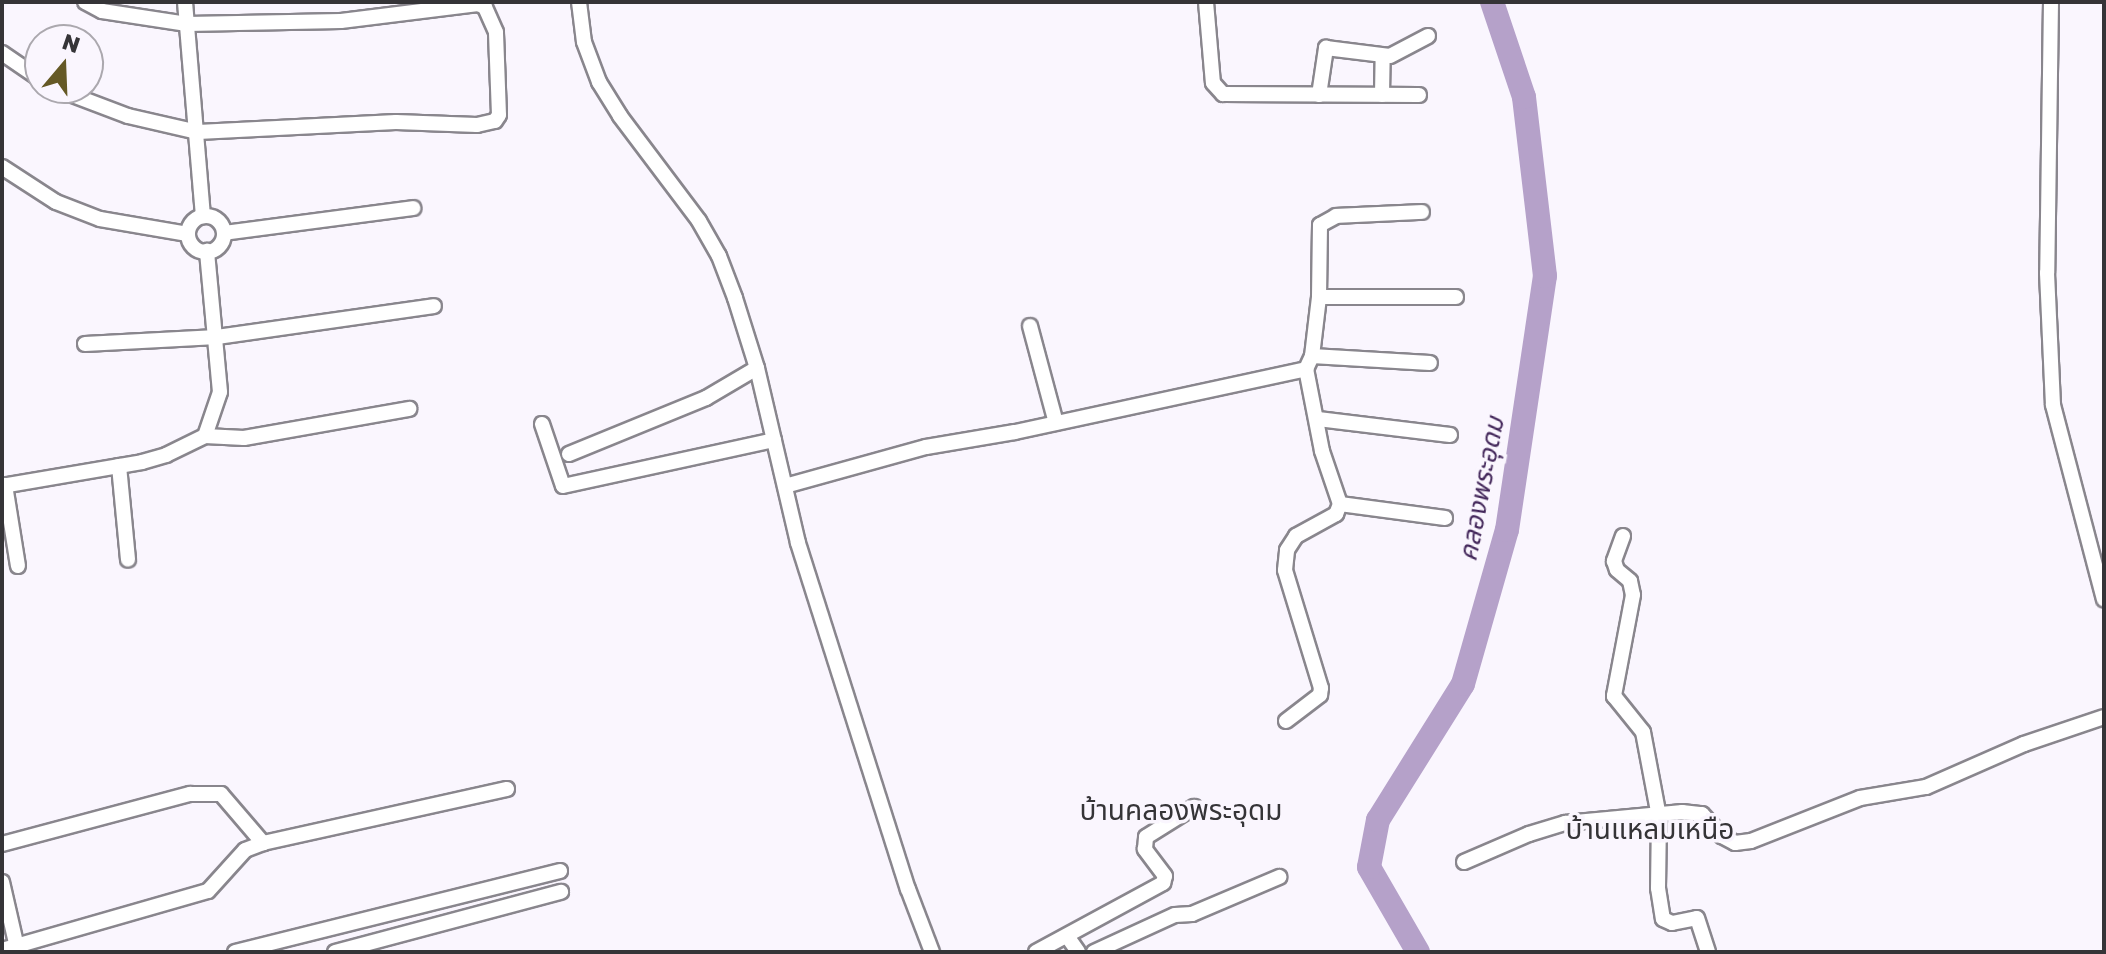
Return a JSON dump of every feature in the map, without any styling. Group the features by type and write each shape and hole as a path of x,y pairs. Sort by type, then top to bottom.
{"street":[{"path":"85,2 102,11 187,24 341,21 406,15 469,3 485,7 496,32 500,108 495,121 488,123 396,122 198,132 128,116 96,104"},
{"path":"185,2 203,216"},
{"path":"579,2 584,42 599,82 712,243 735,298 757,368 798,543 898,859 932,952"},
{"path":"1206,2 1213,83 1218,90 1231,96 1419,95"},
{"path":"2051,2 2047,273 2053,405 2104,599"},
{"path":"1319,95 1326,48 1383,56 1403,51 1428,36"},
{"path":"2,53 24,68"},
{"path":"1382,95 1383,56"},
{"path":"2,167 56,202 100,219 188,234"},
{"path":"224,233 413,208"},
{"path":"1286,721 1320,695 1321,688 1285,570 1287,550 1296,536 1336,514 1340,504 1322,451 1309,362 1319,297 1319,233 1324,221 1336,216 1422,212"},
{"path":"203,216 220,222 224,233 221,243 207,251 192,245 188,234 194,220 203,216"},
{"path":"205,436 220,392 207,251"},
{"path":"1319,297 1456,297"},
{"path":"85,344 217,337 434,306"},
{"path":"1030,326 1056,423"},
{"path":"785,486 926,447 1056,423 1309,362 1430,363"},
{"path":"569,454 706,398 757,368"},
{"path":"18,566 4,486 166,455 205,436 244,438 409,409"},
{"path":"1318,419 1450,435"},
{"path":"542,424 563,486 774,440"},
{"path":"119,466 128,560"},
{"path":"1340,504 1445,518"},
{"path":"1623,536 1614,561 1617,570 1630,581 1633,595 1614,696 1643,732 1659,817 1658,888 1663,919 1672,923 1697,918 1708,952"},
{"path":"1464,862 1529,834 1565,823 1659,817 1682,812 1702,814 1722,836 1735,843 1751,841 1860,798 1926,787 2024,744 2104,717"},
{"path":"2,882 12,949 208,891 245,850 263,843 507,789"},
{"path":"2,844 190,794 221,794 263,843"},
{"path":"1036,952 1163,883 1165,876 1145,849 1146,837 1194,807"},
{"path":"235,952 560,871"},
{"path":"1094,952 1175,915 1192,914 1279,877"},
{"path":"335,952 561,892"},
{"path":"1067,936 1078,952"}],"waterway":[{"name":"คลองพระอุดม","path":"1418,952 1369,867 1378,820 1463,684 1507,530 1545,276 1524,97 1492,2"}],"district":[{"name":"บ้านคลองพระอุดม","path":"1181,810"},
{"name":"บ้านแหลมเหนือ","path":"1650,829"}]}
